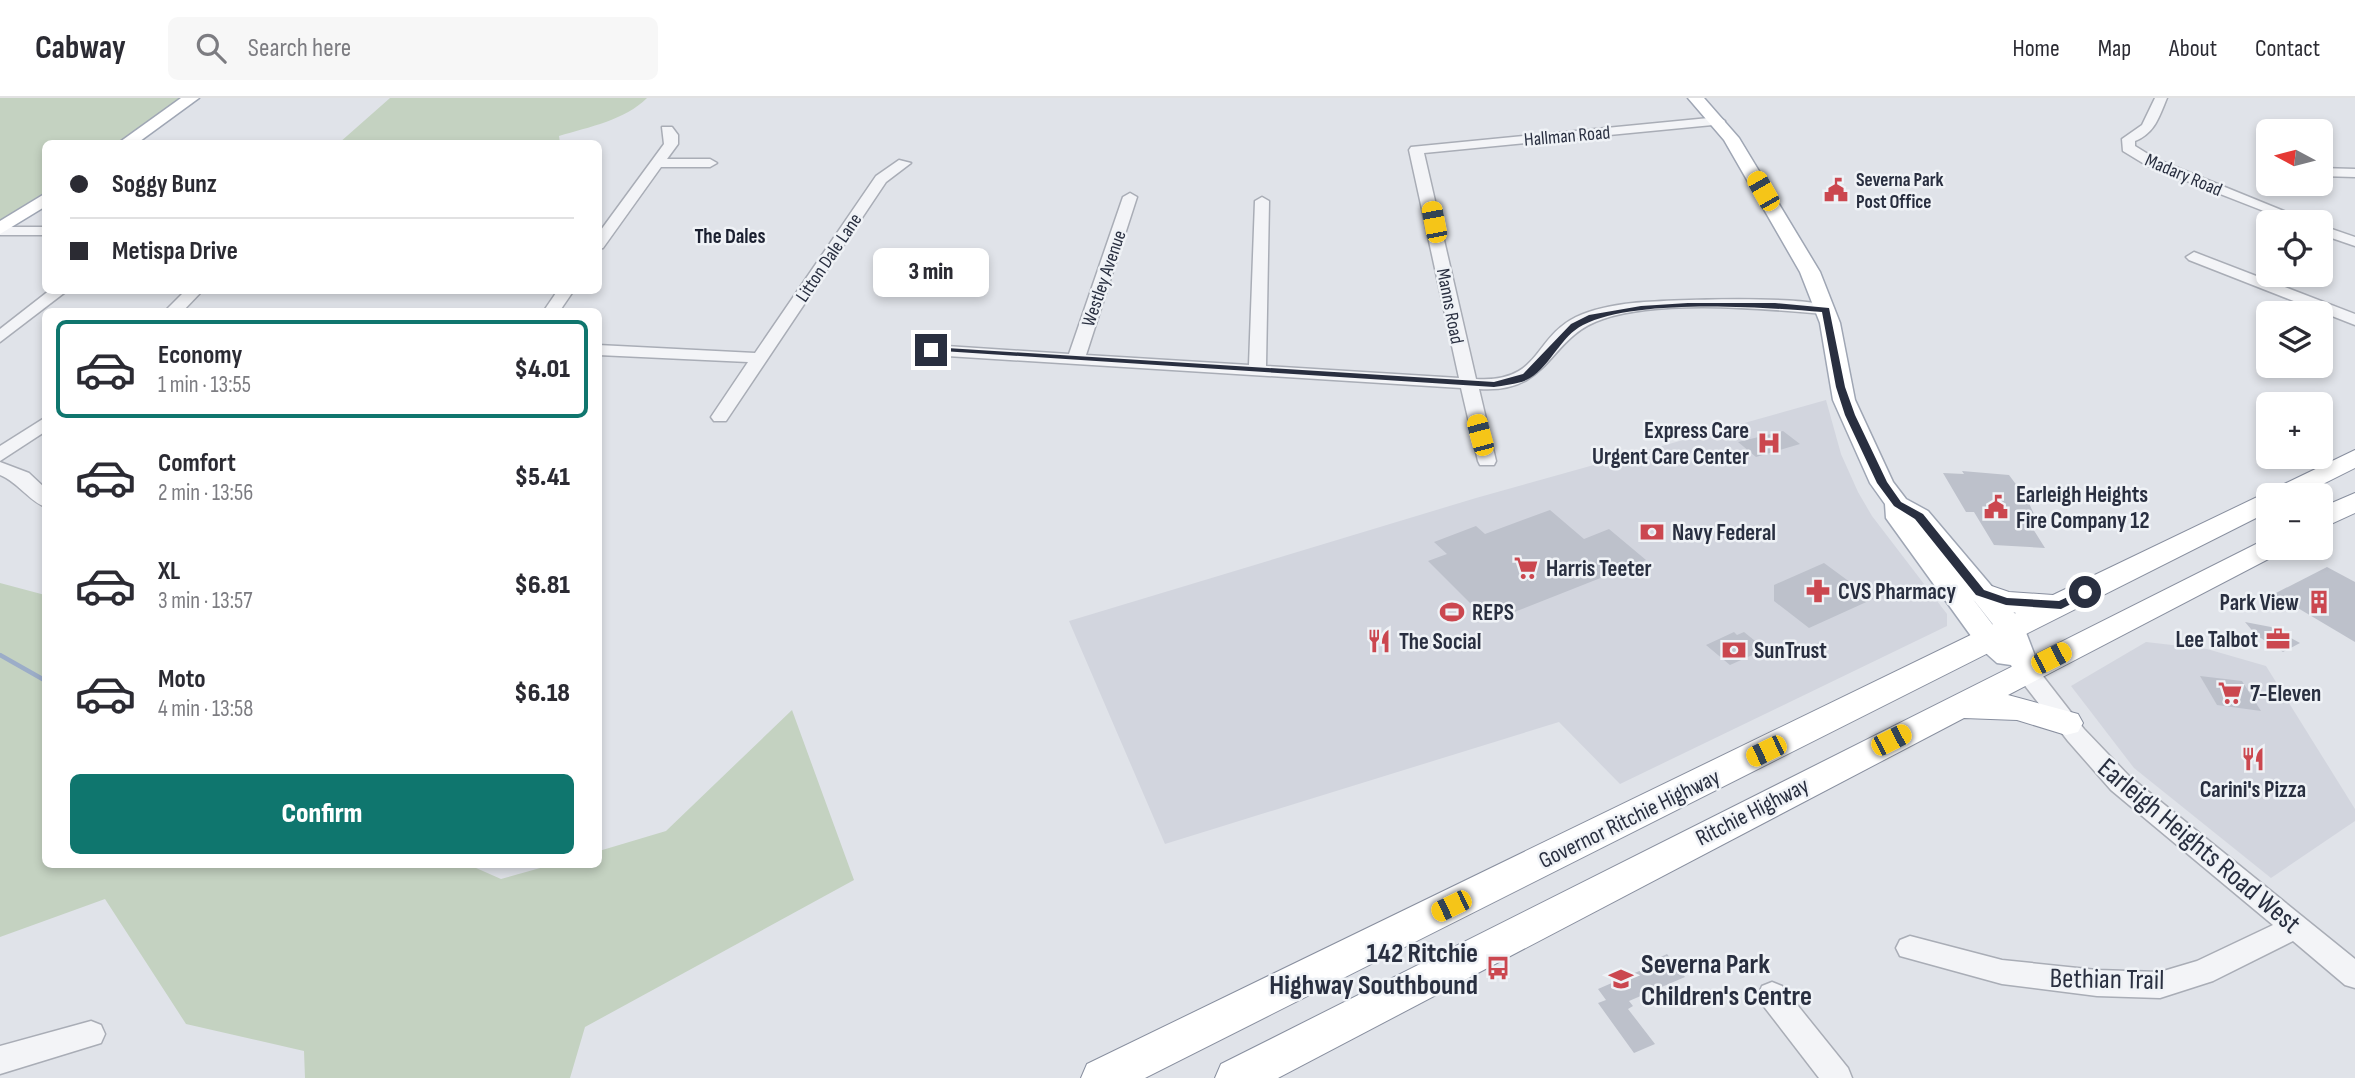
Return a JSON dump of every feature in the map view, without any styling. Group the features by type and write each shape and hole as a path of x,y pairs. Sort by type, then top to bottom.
{"highway":[{"path":"2304,483 2355,458"},
{"path":"2333,513 2355,502"},
{"name":"Governor Ritchie Highway","path":"1102,1078 2256,507"},
{"name":"Ritchie Highway","path":"1236,1078 2256,553"},
{"path":"1980,592 2006,601 2061,605"},
{"path":"1956,708 1999,705 2027,707 2066,723"}],"main road":[{"path":"131,140 191,98"},
{"path":"1696,98 1719,121 1810,272 1826,309 1847,408 1873,465 1897,504 1898,519 2001,635 2027,672"},
{"path":"0,230 42,201"},
{"path":"1897,504 1919,516 1980,592 2001,635"}],"street":[{"name":"Madary Road","path":"2161,98 2150,128 2145,133 2128,139 2128,148 2151,162 2273,210"},
{"name":"Hallman Road","path":"1416,150 1719,121"},
{"path":"602,239 673,140 667,130"},
{"name":"Manns Road","path":"1416,150 1429,194 1467,383 1487,461"},
{"path":"657,163 710,163"},
{"name":"Litton Dale Lane","path":"720,417 881,179 904,163"},
{"path":"2333,172 2355,173"},
{"name":"Westley Avenue","path":"1076,358 1130,197"},
{"path":"1257,371 1262,201"},
{"path":"0,230 42,231"},
{"path":"2333,234 2355,242"},
{"path":"2194,257 2355,320"},
{"path":"0,338 56,294"},
{"path":"176,308 192,294"},
{"path":"931,350 1257,371 1504,383 1527,376 1574,326 1606,314 1665,307 1733,305 1826,309"},
{"path":"602,349 760,358"},
{"path":"0,455 42,425"},
{"path":"0,468 22,477 42,497"},
{"name":"Earleigh Heights Road West","path":"2027,672 2066,723 2120,783 2355,976"},
{"name":"Bethian Trail","path":"1910,948 2002,972 2097,983 2160,985 2203,972 2295,927"},
{"path":"1772,995 1837,1078"},
{"path":"0,1060 91,1034"}],"shaded area":[{"path":"1826,400 1841,454 1858,492 1872,516 1947,614 1947,626 1620,784 1559,722 1165,844 1069,621 1476,498"},
{"path":"2146,642 2207,649 2266,666 2355,809 2355,821 2271,878 2134,768 2071,686"}],"green space":[{"path":"0,98 185,98 122,140 42,140 42,194 0,221"},
{"path":"390,98 647,98 628,112 559,136 560,140 342,140"},
{"path":"0,583 42,594 42,868 476,868 501,879 540,868 602,868 602,850 666,831 792,710 854,880 585,1027 570,1078 305,1078 304,1051 186,1024 105,899 0,937"}],"building":[{"name":"Express Care Urgent Care Center","path":"1783,431 1800,444 1756,457 1738,442"},
{"name":"Earleigh Heights Fire Company 12","path":"1962,471 2009,475 2027,499 2034,514 2023,513 2045,548 1994,545 1974,512 1966,512 1943,473 1964,474"},
{"name":"Harris Teeter","path":"1550,510 1584,539 1609,529 1646,560 1489,622 1428,561 1447,554 1434,542 1476,526 1485,534"},
{"name":"CVS Pharmacy","path":"1824,563 1873,599 1809,628 1774,601 1774,585"},
{"name":"Park View","path":"2327,567 2355,582 2355,642 2274,594"},
{"name":"Lee Talbot","path":"2245,622 2271,627 2300,643 2283,652 2256,635"},
{"name":"SunTrust","path":"1734,632 1737,635 1744,632 1760,645 1754,648 1759,652 1730,665 1706,645"},
{"name":"7-Eleven","path":"2200,676 2242,681 2261,711 2217,705"},
{"name":"Severna Park Children's Centre","path":"1667,954 1685,977 1629,1001 1633,1006 1628,1009 1655,1044 1634,1053 1598,1003 1606,1000 1598,989 1653,965 1650,962"}],"waterway":[{"path":"0,655 42,679"}],"place":[{"name":"Severna Park Post Office","path":"1836,190"},
{"name":"Express Care Urgent Care Center","path":"1769,443"},
{"name":"Earleigh Heights Fire Company 12","path":"1996,507"},
{"name":"Navy Federal","path":"1652,532"},
{"name":"Harris Teeter","path":"1526,568"},
{"name":"CVS Pharmacy","path":"1818,591"},
{"name":"Park View","path":"2319,602"},
{"name":"REPS","path":"1452,612"},
{"name":"Lee Talbot","path":"2278,639"},
{"name":"The Social","path":"1379,641"},
{"name":"SunTrust","path":"1734,650"},
{"name":"7-Eleven","path":"2230,693"},
{"name":"Carini's Pizza","path":"2253,759"},
{"name":"142 Ritchie Highway Southbound","path":"1498,968"},
{"name":"Severna Park Children's Centre","path":"1621,979"}],"district":[{"name":"The Dales","path":"730,236"}],"route":[{"path":"931,350 1494,385 1527,376 1574,326 1592,317 1625,310 1688,306 1826,309 1840,387 1850,415 1868,457 1897,504 1919,516 1980,592 2006,601 2061,605 2085,592"}]}
